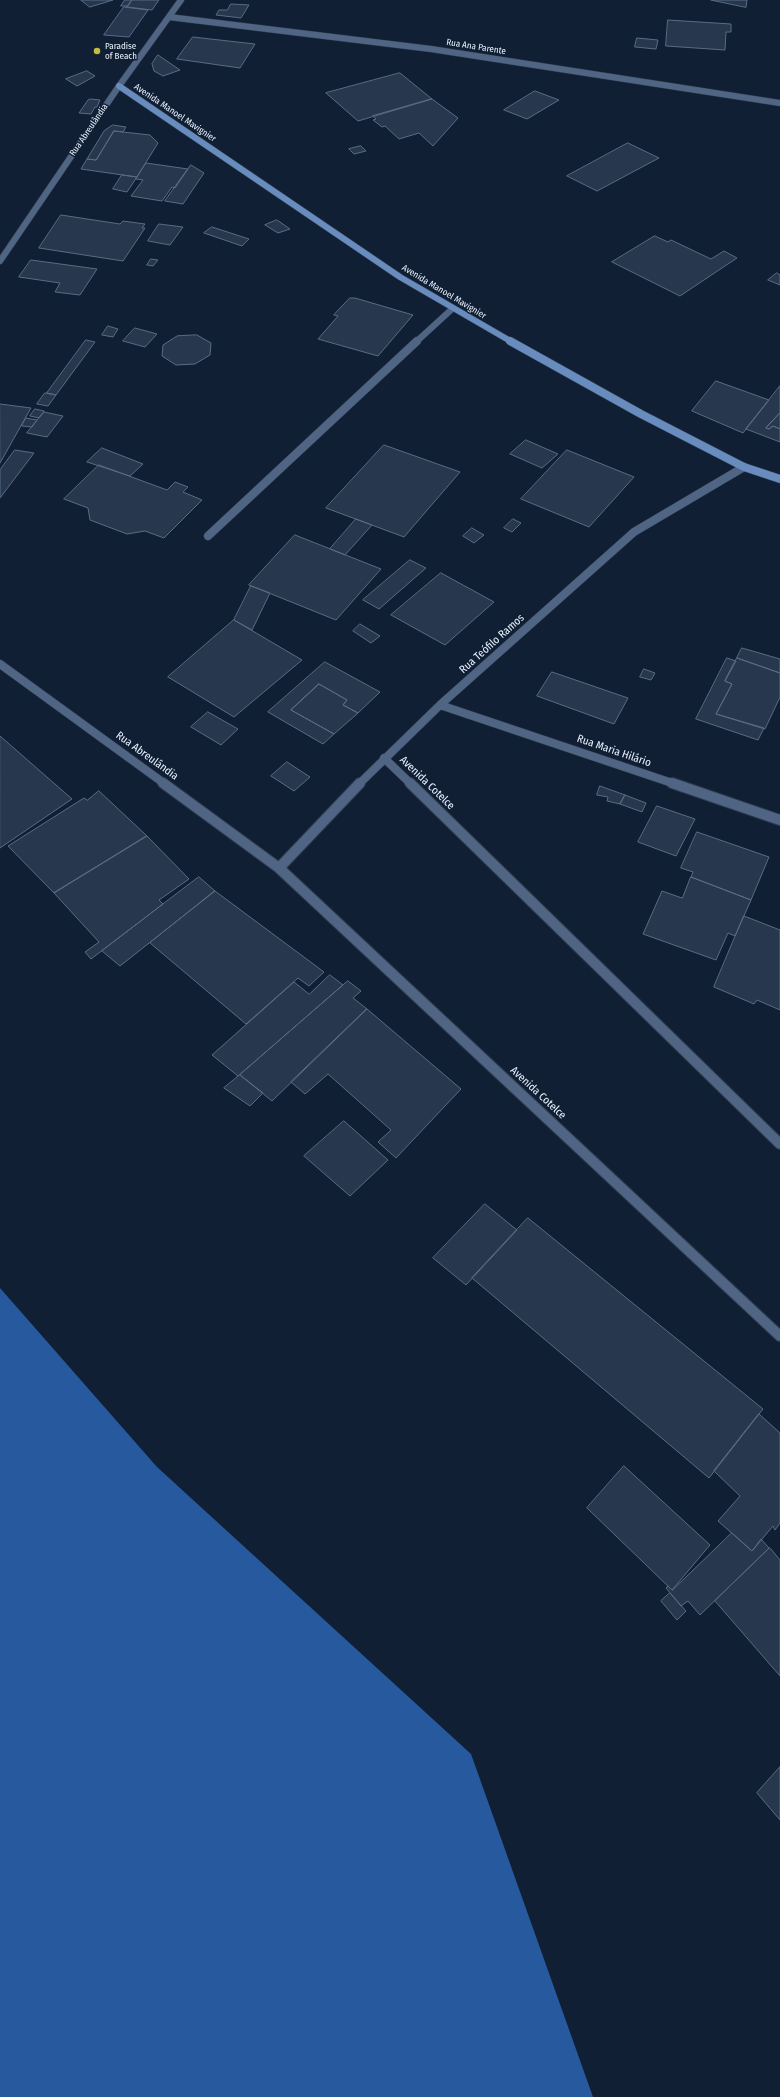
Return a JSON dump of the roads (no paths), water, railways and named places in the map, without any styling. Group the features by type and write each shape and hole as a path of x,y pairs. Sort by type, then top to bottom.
{"street":[{"name":"Rua Abreulândia","path":"0,261 119,86 181,0"},
{"name":"Rua Ana Parente","path":"169,17 431,49 780,103"},
{"name":"Avenida Manoel Mavignier","path":"119,86 400,277 452,308 642,414 744,467 780,479"},
{"path":"208,536 452,308"},
{"name":"Rua Teófilo Ramos","path":"280,868 384,758 440,705 634,532 744,467"},
{"name":"Rua Abreulândia","path":"0,664 280,868"},
{"name":"Rua Maria Hilário","path":"440,705 780,820"},
{"name":"Avenida Cotelce","path":"384,758 780,1144"},
{"name":"Avenida Cotelce","path":"280,868 780,1336"}],"water":[{"path":"0,1288 157,1467 471,1754 593,2097 0,2097"}],"place":[{"name":"Paradise of Beach","path":"97,51"}]}
